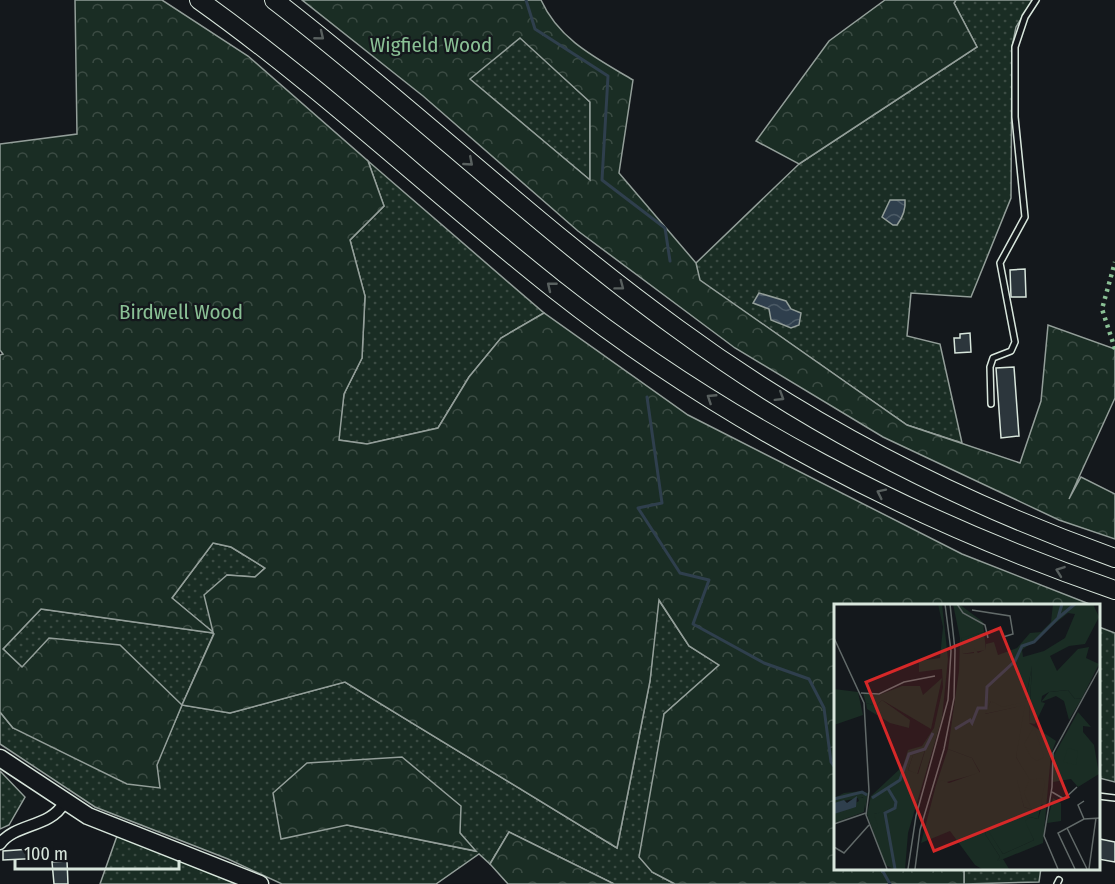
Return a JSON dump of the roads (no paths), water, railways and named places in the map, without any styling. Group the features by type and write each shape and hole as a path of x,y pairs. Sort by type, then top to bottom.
{"highway":[{"path":"199,0 290,69 556,290 689,383 821,463 912,508 1033,561 1115,590"},
{"path":"274,0 345,56 611,279 723,360 822,423 906,468 1037,529 1115,558"},
{"path":"0,758 64,803 88,816 260,884"}],"street":[{"path":"0,844 14,834 50,819 64,803"}],"lane":[{"path":"991,404 990,367 993,358 1011,351 1015,342 1000,263 1025,218 1015,117 1015,47 1025,17 1036,0"},
{"path":"1100,795 1115,798"}],"water":[{"path":"890,200 905,200 904,213 897,225 893,225 882,217"},
{"path":"759,293 786,301 791,309 801,313 799,325 791,328 771,320 769,309 753,303"}],"waterway":[{"path":"526,0 535,29 608,76 602,180 665,228 670,261"},
{"path":"647,397 662,503 638,508 680,573 709,580 693,624 764,663 809,679 824,708 831,762 834,766"},
{"path":"882,869 890,884"}],"park label":[{"name":"Wigfield Wood","path":"431,45"},
{"name":"Birdwell Wood","path":"181,312"}]}
